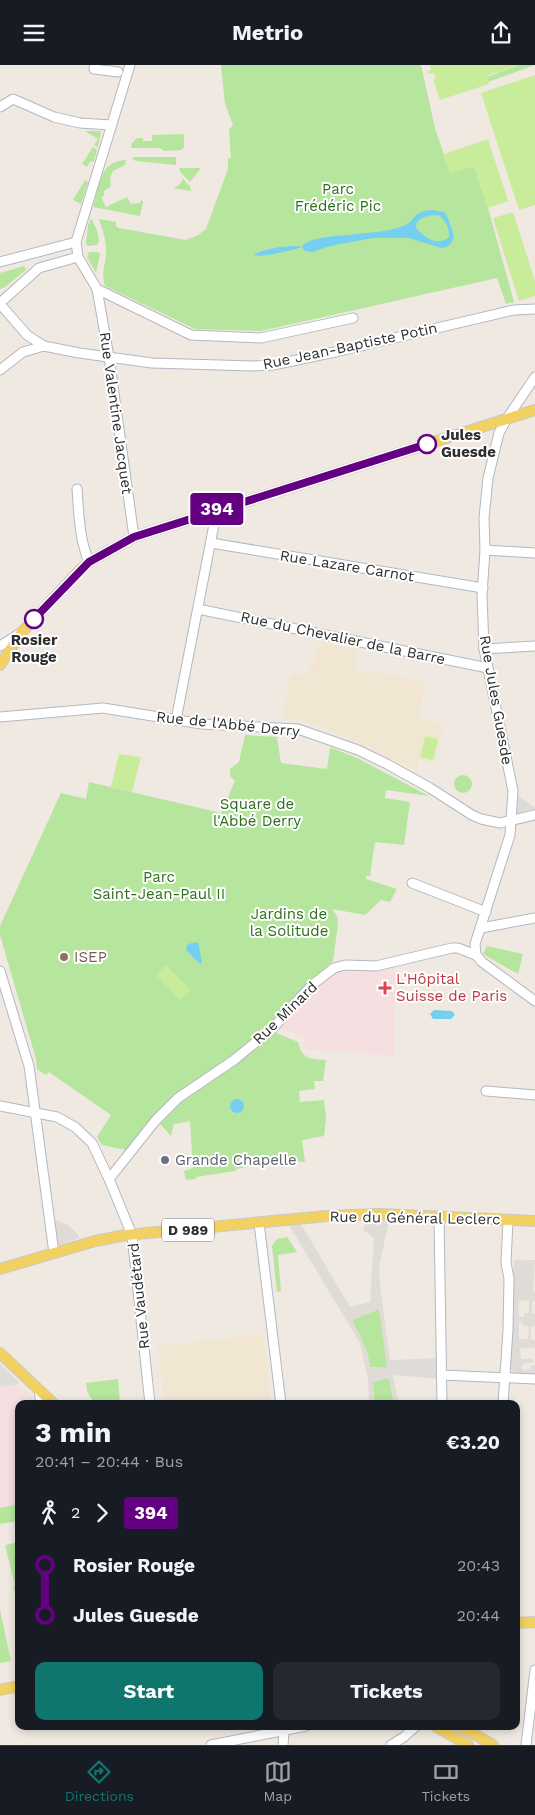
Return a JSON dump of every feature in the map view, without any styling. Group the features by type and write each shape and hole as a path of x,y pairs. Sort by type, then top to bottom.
{"main road":[{"path":"0,665 22,632 89,562 134,537 217,509 535,410"},
{"name":"Rue du Général Leclerc","path":"0,1269 94,1241 132,1235 327,1216 379,1214 535,1221"},
{"path":"0,1353 50,1400"},
{"path":"520,1623 535,1622"},
{"path":"0,1690 15,1687"},
{"path":"442,1730 468,1745"},
{"path":"467,1730 494,1745"}],"street":[{"path":"95,65 94,69 118,72"},
{"path":"130,65 76,242 78,257 98,289 191,335 261,338 353,318"},
{"path":"0,107 13,99 54,117 80,123 111,125"},
{"path":"0,262 76,242"},
{"path":"44,346 27,335 0,304 39,269 78,257"},
{"name":"Rue Valentine Jacquet","path":"98,289 134,537"},
{"name":"Rue Jean-Baptiste Potin","path":"44,346 152,363 273,365 514,310 535,309"},
{"path":"0,370 23,352 44,346"},
{"name":"Rue Jules Guesde","path":"476,955 475,944 510,835 513,791 484,649 482,595 484,588 485,550 484,518 488,478 499,433 506,419 535,377"},
{"path":"77,489 80,529 89,562"},
{"path":"176,720 217,509"},
{"name":"Rue Lazare Carnot","path":"211,543 484,588"},
{"path":"485,550 535,553"},
{"name":"Rue du Chevalier de la Barre","path":"198,609 488,668"},
{"path":"0,646 22,632"},
{"path":"484,649 535,646"},
{"name":"Rue de l'Abbé Derry","path":"0,717 103,708 202,724 298,729 358,750 387,764 430,788 472,815 500,823 535,815"},
{"path":"412,883 486,912"},
{"path":"481,928 535,918"},
{"name":"Rue Minard","path":"109,1179 156,1121 178,1098 234,1060 272,1029 312,985 334,968 344,965 376,966 452,948 458,948 476,955"},
{"path":"476,955 485,965 535,1001"},
{"path":"0,971 29,1066 54,1253"},
{"path":"486,1091 535,1095"},
{"name":"Rue Vaudétard","path":"0,1106 34,1111 57,1117 76,1127 92,1143 132,1235 150,1400"},
{"path":"438,1217 442,1400"},
{"path":"503,1400 509,1278 506,1263 508,1220"},
{"path":"260,1223 281,1400"},
{"path":"441,1375 535,1379"},
{"path":"39,1390 40,1400"},
{"path":"526,1745 535,1670"},
{"path":"211,1745 288,1730"},
{"path":"391,1745 412,1730"},
{"path":"283,1745 284,1731"}],"shaded area":[{"path":"319,641 358,650 355,669 426,682 418,718 443,724 434,765 419,759 416,771 369,747 322,727 305,721 283,717 291,674 307,676"},
{"path":"513,791 535,808 535,815 512,821"},
{"name":"L'Hôpital Suisse de Paris","path":"394,966 395,1056 303,1049 304,1037 280,1028 308,996 337,972 386,970"},
{"path":"369,1215 390,1215 379,1267 390,1360 441,1358 441,1379 393,1375 398,1400 393,1400 389,1378 373,1382 374,1400 369,1400 368,1379 360,1343 286,1220 298,1219 350,1307 370,1302 374,1238 363,1230","holes":["379,1309 387,1368 370,1367 367,1351 352,1320"]},
{"path":"52,1221 67,1224 80,1238 60,1245 56,1244"},
{"path":"514,1260 535,1260 533,1292 535,1292 535,1301 532,1301 532,1313 535,1314 535,1326 531,1327 531,1339 535,1341 535,1348 520,1348 521,1359 533,1359 533,1363 523,1364 522,1370 528,1370 535,1364 535,1375 514,1373 509,1367","holes":["529,1300 529,1313 524,1313 524,1317 519,1317 519,1301","519,1323 523,1323 523,1326 529,1326 528,1339 519,1339"]},
{"path":"263,1334 271,1400 164,1400 158,1346"},
{"path":"0,1364 19,1382 17,1384 0,1387"},
{"path":"17,1384 35,1400 15,1400 15,1507 0,1510 0,1387"}],"green space":[{"name":"Parc Frédéric Pic","path":"221,65 421,65 435,128 450,173 474,166 488,208 514,302 506,304 497,278 261,331 195,329 105,286 103,274 106,245 99,219 116,222 116,226 119,228 186,240 206,229 228,169 228,158 231,158 229,130 233,125 225,104"},
{"path":"430,65 519,65 487,76 489,84 440,100 433,79 436,78 434,73 428,74 427,71 431,70"},
{"path":"519,65 535,65 488,82 487,77"},
{"path":"535,75 535,205 519,210 481,93"},
{"path":"85,131 101,131 98,147 94,145 98,139"},
{"path":"184,134 184,148 182,150 164,151 160,148 131,148 132,143 137,138 143,138 143,141 152,141 152,135"},
{"path":"488,139 508,201 488,208 474,166 450,174 444,154"},
{"path":"93,147 97,150 94,161 90,162 87,167 82,164"},
{"path":"133,157 176,157 176,165 136,161 132,159"},
{"path":"126,160 125,165 113,171 110,178 111,186 104,191 104,196 101,197 106,207 127,197 131,204 140,203 141,200 143,201 140,216 93,207 99,183 106,170 117,161"},
{"path":"179,168 201,168 190,182 181,173"},
{"path":"183,179 190,186 191,191 173,188 179,185"},
{"path":"85,180 88,182 81,204 73,200"},
{"path":"513,212 535,281 535,296 519,301 493,218"},
{"path":"91,218 97,230 99,242 97,245 88,246 86,244 88,225"},
{"path":"89,252 100,254 96,273 87,257"},
{"path":"24,266 26,270 0,289 0,273"},
{"path":"245,735 277,737 281,763 327,769 330,747 359,759 429,796 386,790 385,798 410,802 404,845 375,842 370,876 366,876 366,879 397,889 390,902 381,900 365,915 332,909 338,918 333,961 296,995 268,1026 231,1056 174,1095 152,1117 126,1150 102,1145 97,1137 111,1115 49,1072 46,1075 37,1069 36,1059 0,935 0,926 61,793 86,799 89,782 221,813 235,781 230,776 230,769 239,762"},
{"path":"425,736 438,739 433,760 420,757"},
{"path":"119,754 141,757 132,792 111,787"},
{"path":"463,775 469,778 472,784 469,790 463,793 457,790 454,784 457,778"},
{"path":"487,946 523,954 518,974 483,954"},
{"path":"166,965 191,990 180,1000 156,975"},
{"path":"276,1033 298,1042 302,1052 307,1057 326,1060 323,1081 314,1081 315,1089 299,1091 300,1102 324,1100 326,1119 324,1136 302,1140 305,1162 300,1161 260,1167 259,1165 186,1180 184,1171 193,1168 190,1121 174,1124 171,1136 160,1124 182,1102 246,1057"},
{"path":"287,1237 297,1252 278,1255 281,1291 277,1292 272,1246 277,1239"},
{"path":"379,1309 388,1368 370,1367 367,1351 352,1320"},
{"path":"389,1378 393,1400 374,1400 373,1382"},
{"path":"118,1379 120,1400 92,1400 87,1391 86,1383"},
{"path":"15,1505 15,1522 0,1524 0,1508"},
{"path":"15,1543 15,1585 5,1545"},
{"path":"0,1610 11,1661 0,1663"}],"water":[{"path":"431,210 444,212 453,234 450,244 447,247 441,248 409,238 373,238 330,246 313,252 305,251 302,247 311,241 327,237 398,228 410,222 420,213","holes":["438,215 449,231 449,237 445,240 432,240 416,228 418,221 423,217"]},
{"path":"302,247 270,255 254,255 270,249"},
{"path":"198,942 202,962 200,964 186,950 188,944"},
{"path":"434,1010 452,1011 455,1015 451,1019 433,1019 430,1014"},
{"path":"237,1099 242,1101 244,1106 242,1111 237,1113 232,1111 230,1106 232,1101"}],"bus line":[{"name":"394","path":"34,619 89,562 119,543 217,509 427,444"}],"place":[{"name":"Jules Guesde","path":"427,444"},
{"name":"Rosier Rouge","path":"34,619"},
{"name":"ISEP","path":"64,957"},
{"name":"L'Hôpital Suisse de Paris","path":"385,988"},
{"name":"Grande Chapelle","path":"165,1160"}],"park label":[{"name":"Square de l'Abbé Derry","path":"257,812"},
{"name":"Parc Saint-Jean-Paul II","path":"159,886"},
{"name":"Jardins de la Solitude","path":"289,922"}]}
